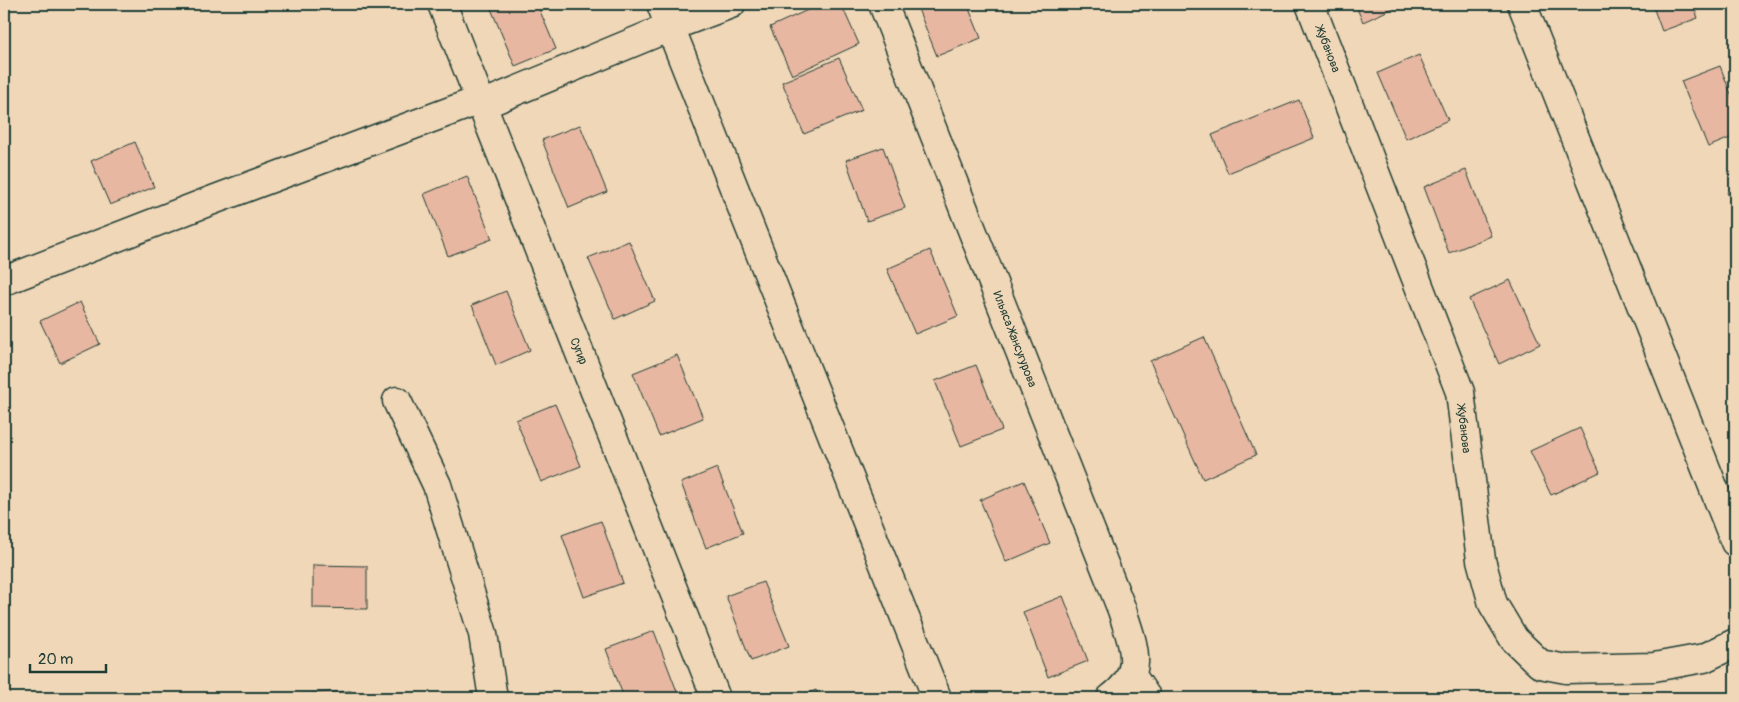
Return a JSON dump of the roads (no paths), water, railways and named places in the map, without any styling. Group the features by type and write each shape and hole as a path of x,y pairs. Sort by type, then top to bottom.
{"street":[{"name":"Сугир","path":"442,4 716,698"},
{"path":"4,281 205,203 481,102 666,15 731,4"},
{"name":"Ильяса Жансугурова","path":"883,4 1122,610 1135,650 1132,676"},
{"name":"Жубанова","path":"1310,4 1460,392 1481,560 1493,604 1514,639 1540,664 1566,668 1654,667 1704,658 1735,643"},
{"path":"1522,4 1735,542"},
{"path":"666,15 937,698"},
{"path":"397,401 437,485 483,634 493,698"},
{"path":"1111,698 1123,690 1132,676 1147,698"}]}
